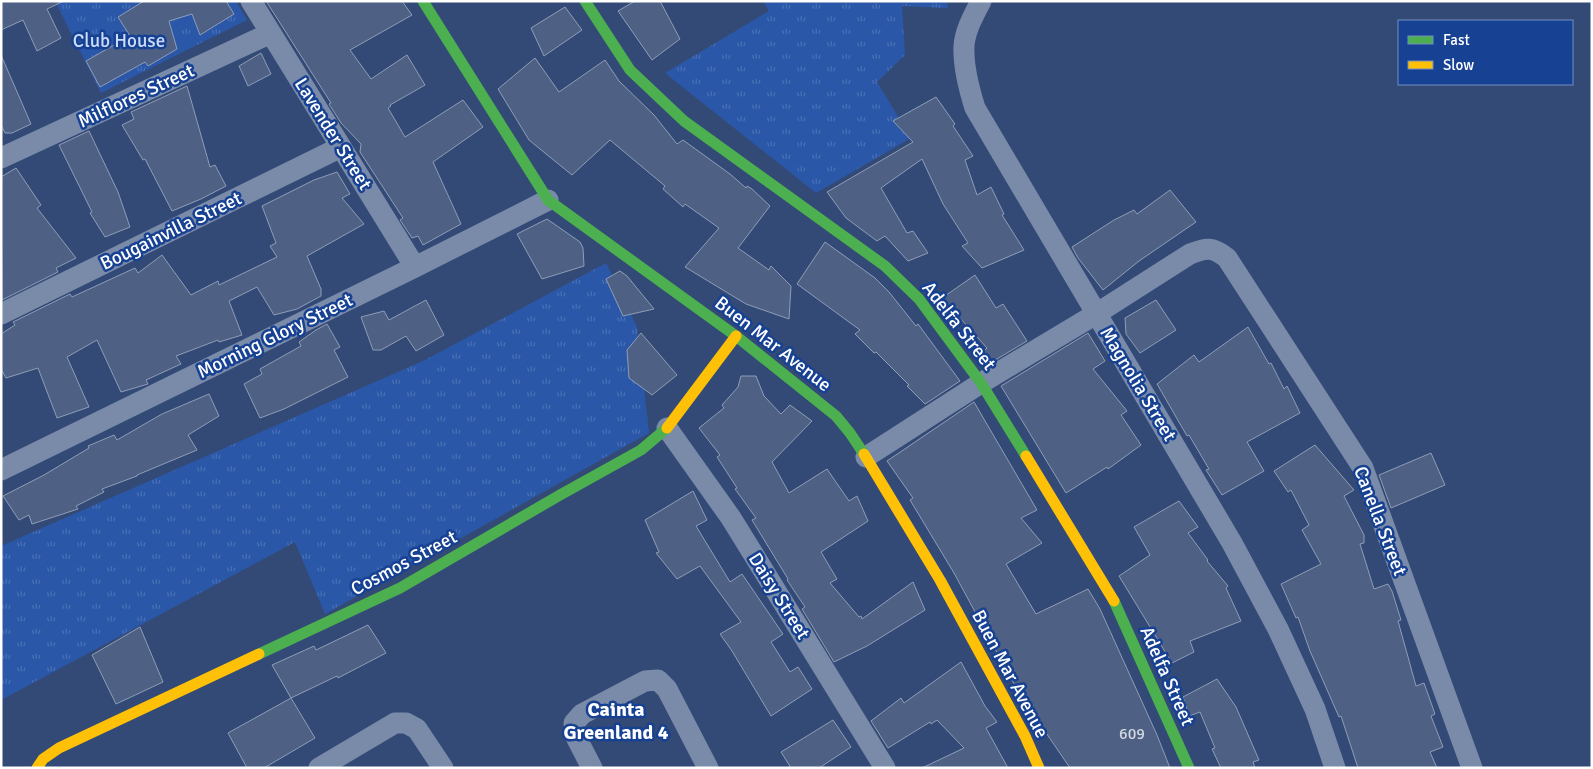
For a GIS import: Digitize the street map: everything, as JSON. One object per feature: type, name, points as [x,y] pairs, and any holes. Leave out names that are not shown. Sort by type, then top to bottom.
[{"type":"street","name":"Lavender Street","points":[[251,1],[416,267]]},
{"type":"street","name":"Buen Mar Avenue","points":[[423,1],[548,200],[736,336],[836,416],[850,433],[940,580],[1025,736],[1039,768]]},
{"type":"street","name":"Adelfa Street","points":[[585,1],[630,70],[684,121],[885,266],[919,299],[981,383],[1114,602],[1189,768]]},
{"type":"street","name":"Magnolia Street","points":[[981,1],[971,21],[964,45],[969,90],[975,108],[1232,543],[1273,620],[1315,709],[1336,768]]},
{"type":"street","name":"Milflores Street","points":[[1,158],[271,33]]},
{"type":"street","name":"Bougainvilla Street","points":[[1,314],[341,147]]},
{"type":"street","name":"Morning Glory Street","points":[[1,470],[416,267],[548,200]]},
{"type":"street","name":"Canella Street","points":[[1096,314],[1190,254],[1211,249],[1227,258],[1363,468],[1472,768]]},
{"type":"street","points":[[866,457],[981,383],[1096,314]]},
{"type":"street","name":"Cosmos Street","points":[[40,764],[59,748],[400,588],[641,450],[668,428],[736,336]]},
{"type":"street","name":"Daisy Street","points":[[668,428],[731,518],[885,768]]},
{"type":"street","points":[[592,768],[575,735],[574,723],[582,714],[645,681],[658,680],[667,689],[708,768]]},
{"type":"street","points":[[318,768],[394,724],[406,723],[418,729],[443,768]]},
{"type":"green space","name":"Club House","points":[[55,1],[236,1],[247,20],[101,93]]},
{"type":"green space","points":[[763,1],[947,1],[948,8],[902,6],[905,55],[877,82],[911,138],[816,193],[665,73],[769,11]]},
{"type":"green space","points":[[606,263],[637,327],[649,433],[325,614],[295,542],[1,700],[1,546],[423,361]]},
{"type":"building","points":[[1,1],[64,1],[47,9],[61,38],[37,51],[23,20],[1,30]]},
{"type":"building","points":[[144,1],[226,1],[234,14],[200,35],[192,14],[169,21],[177,49],[148,66],[145,62],[100,87],[86,61],[130,36],[118,17]]},
{"type":"building","points":[[266,1],[402,1],[412,15],[350,50],[371,79],[407,55],[425,85],[388,108],[405,137],[463,100],[483,127],[433,162],[461,224],[423,245],[418,236],[412,238],[400,220],[403,218],[360,152],[361,144],[341,123],[329,104],[331,103]]},
{"type":"building","points":[[635,1],[660,1],[680,39],[652,60],[618,11]]},
{"type":"building","points":[[565,7],[582,30],[544,56],[531,28]]},
{"type":"building","points":[[261,53],[271,74],[248,86],[239,66]]},
{"type":"building","points":[[1,55],[31,124],[12,133],[5,133],[1,125]]},
{"type":"building","points":[[535,58],[559,92],[605,60],[619,81],[654,115],[677,144],[683,140],[746,188],[747,186],[752,189],[770,206],[738,248],[769,270],[771,266],[791,286],[789,319],[746,304],[685,267],[719,228],[685,204],[683,207],[663,189],[665,186],[610,140],[572,175],[529,140],[498,89]]},
{"type":"building","points":[[187,86],[210,167],[215,165],[226,186],[172,211],[145,159],[143,160],[122,125],[134,119],[131,112]]},
{"type":"building","points":[[936,97],[955,124],[953,126],[973,156],[965,160],[977,195],[991,187],[1004,214],[1002,215],[1024,250],[982,268],[962,246],[968,243],[943,204],[922,159],[881,188],[907,233],[913,231],[928,253],[908,261],[885,236],[877,241],[846,218],[827,192],[913,142],[893,121]]},
{"type":"building","points":[[89,131],[118,192],[130,227],[105,237],[90,213],[92,212],[59,145]]},
{"type":"building","points":[[16,168],[41,205],[37,208],[76,258],[56,268],[58,272],[2,300],[1,177]]},
{"type":"building","points":[[337,172],[350,194],[342,198],[364,224],[307,256],[321,289],[321,296],[297,309],[274,315],[257,287],[229,301],[242,335],[219,342],[218,340],[176,356],[181,364],[146,380],[148,384],[121,392],[97,340],[67,357],[89,407],[57,418],[38,368],[6,378],[1,369],[1,334],[15,325],[13,322],[70,294],[72,297],[135,268],[138,273],[162,255],[191,295],[218,281],[219,285],[277,257],[270,246],[276,243],[262,206],[314,180]]},
{"type":"building","points":[[1170,190],[1196,222],[1139,261],[1103,290],[1078,258],[1072,247],[1114,220],[1134,210],[1137,214]]},
{"type":"building","points":[[547,219],[580,242],[583,248],[584,266],[542,279],[517,234]]},
{"type":"building","points":[[825,242],[875,278],[889,292],[916,326],[918,324],[960,381],[925,404],[876,352],[874,353],[855,334],[860,330],[797,284]]},
{"type":"building","points":[[620,271],[627,276],[654,309],[623,316],[606,279]]},
{"type":"building","points":[[975,275],[996,308],[1003,304],[1027,341],[987,365],[980,355],[987,348],[942,298]]},
{"type":"building","points":[[426,300],[444,335],[416,351],[406,336],[381,350],[373,350],[361,317],[384,311],[389,320]]},
{"type":"building","points":[[1156,300],[1176,330],[1140,353],[1126,334],[1125,318]]},
{"type":"building","points":[[327,324],[340,347],[334,350],[348,377],[284,409],[260,418],[244,384],[262,374],[260,369],[301,346],[299,342]]},
{"type":"building","points":[[1248,327],[1269,364],[1271,363],[1284,389],[1287,386],[1300,413],[1247,442],[1264,471],[1222,495],[1206,470],[1209,469],[1189,435],[1187,436],[1157,384],[1194,355],[1199,362]]},
{"type":"building","points":[[641,333],[677,375],[652,395],[629,378],[627,350]]},
{"type":"building","points":[[1088,333],[1105,361],[1093,369],[1127,411],[1121,415],[1141,445],[1108,469],[1107,467],[1066,493],[1001,386]]},
{"type":"building","points":[[741,376],[756,376],[764,396],[781,414],[790,405],[812,421],[772,462],[789,493],[827,469],[849,501],[857,496],[868,521],[821,552],[837,579],[830,583],[862,619],[913,582],[925,610],[867,646],[834,662],[802,609],[805,607],[752,520],[756,518],[735,489],[737,488],[717,457],[720,455],[699,428],[724,408],[722,405],[738,387]]},
{"type":"building","points":[[209,394],[219,416],[188,435],[197,450],[102,489],[104,492],[76,506],[78,509],[32,524],[29,515],[19,520],[3,496],[44,475],[89,448],[88,446],[114,435],[117,440],[162,414]]},
{"type":"building","points":[[974,402],[1037,510],[1021,518],[1042,543],[1006,564],[1036,614],[1088,589],[1100,609],[1170,768],[1070,768],[1019,693],[954,573],[910,500],[913,498],[887,461]]},
{"type":"building","points":[[1315,445],[1354,490],[1344,496],[1364,535],[1364,543],[1360,544],[1374,589],[1388,584],[1392,591],[1401,620],[1398,621],[1416,686],[1424,683],[1435,714],[1431,716],[1443,747],[1430,752],[1437,768],[1358,768],[1341,716],[1339,717],[1310,651],[1298,617],[1296,618],[1281,584],[1321,564],[1302,530],[1309,525],[1291,490],[1288,492],[1274,471]]},
{"type":"building","points":[[1431,453],[1445,485],[1391,508],[1379,475]]},
{"type":"building","points":[[693,491],[707,520],[696,526],[730,582],[742,574],[783,634],[771,642],[790,672],[798,667],[812,689],[771,716],[720,634],[741,622],[700,566],[677,579],[656,553],[659,552],[645,520]]},
{"type":"building","points":[[1179,501],[1198,527],[1188,533],[1207,561],[1228,586],[1226,588],[1241,621],[1190,641],[1194,652],[1172,663],[1119,576],[1150,555],[1134,527]]},
{"type":"building","points":[[368,625],[386,653],[338,678],[337,676],[291,698],[272,665],[314,646],[316,650]]},
{"type":"building","points":[[140,627],[163,682],[116,704],[92,655]]},
{"type":"building","points":[[961,662],[985,706],[997,722],[986,728],[1008,768],[922,768],[964,748],[937,720],[931,724],[930,722],[888,748],[871,721],[901,698],[904,703]]},
{"type":"building","points":[[1217,679],[1236,707],[1259,760],[1253,762],[1255,768],[1221,768],[1212,749],[1215,748],[1200,712],[1189,716],[1183,697]]},
{"type":"building","points":[[291,698],[315,738],[264,768],[247,768],[228,733]]},
{"type":"building","points":[[833,720],[851,747],[819,768],[791,768],[781,752]]},
{"type":"traffic: fast","points":[[423,1],[548,200],[736,336],[836,416],[864,454]]},
{"type":"traffic: fast","points":[[585,1],[630,70],[684,121],[885,266],[919,299],[981,383],[1026,456]]},
{"type":"traffic: fast","points":[[259,654],[400,588],[641,450],[667,428]]},
{"type":"traffic: fast","points":[[1114,601],[1189,768]]},
{"type":"traffic: slow","points":[[667,428],[736,336]]},
{"type":"traffic: slow","points":[[864,454],[940,580],[1025,736],[1039,768]]},
{"type":"traffic: slow","points":[[1026,456],[1114,601]]},
{"type":"traffic: slow","points":[[37,768],[43,759],[59,748],[259,654]]},
{"type":"district","name":"Cainta Greenland 4","points":[[616,720]]}]
